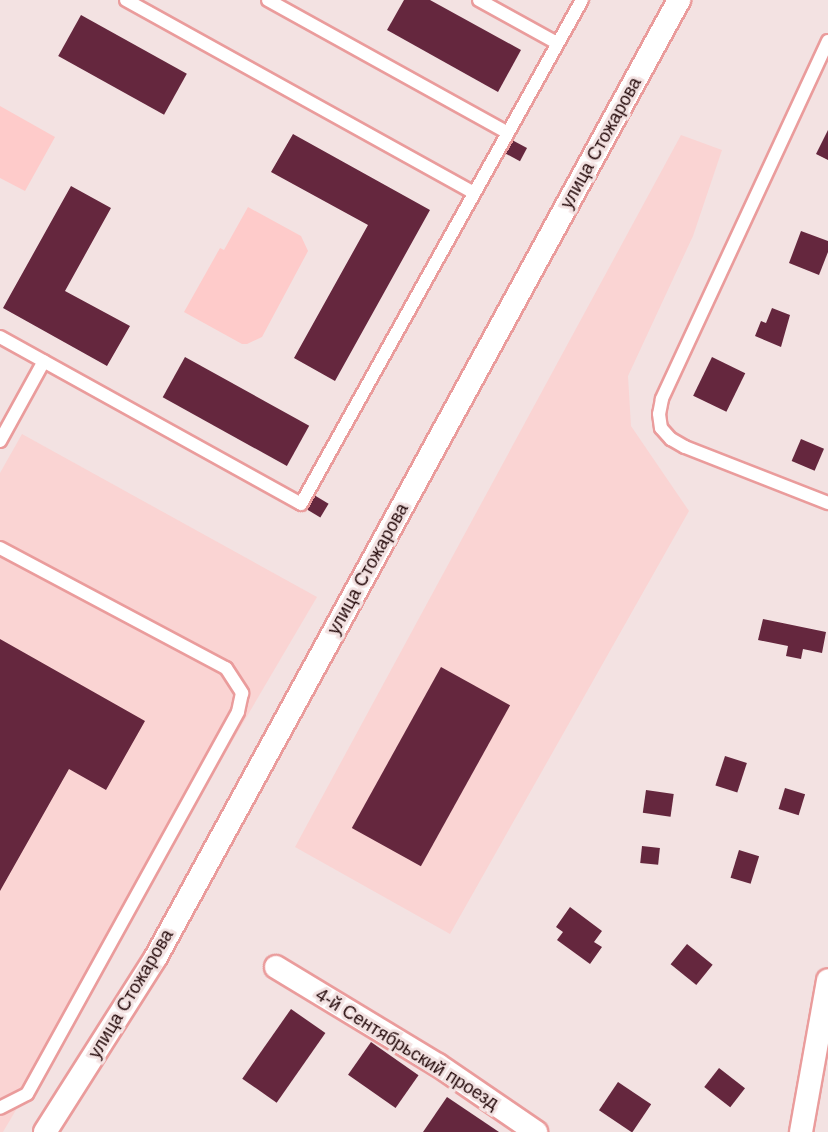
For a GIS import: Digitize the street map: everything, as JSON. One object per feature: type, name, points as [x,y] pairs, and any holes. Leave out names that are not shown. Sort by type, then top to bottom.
[{"type":"street","name":"улица Стожарова","points":[[45,1132],[156,957],[679,0]]},
{"type":"street","name":"4-й Сентябрьский проезд","points":[[276,967],[438,1065],[536,1132]]},
{"type":"street","points":[[801,1132],[828,980]]},
{"type":"lane","points":[[126,0],[474,193]]},
{"type":"lane","points":[[268,0],[508,133]]},
{"type":"lane","points":[[479,0],[557,44]]},
{"type":"lane","points":[[0,337],[301,504],[582,0]]},
{"type":"lane","points":[[828,41],[662,399],[659,414],[661,428],[671,439],[685,447],[828,503]]},
{"type":"lane","points":[[0,441],[44,361]]},
{"type":"lane","points":[[0,548],[226,668],[242,693],[238,712],[27,1094],[0,1108]]},
{"type":"shaded area","points":[[0,106],[55,137],[25,191],[0,178]]},
{"type":"shaded area","points":[[681,135],[722,150],[693,236],[628,376],[631,426],[689,511],[450,934],[295,847]]},
{"type":"shaded area","points":[[248,207],[301,236],[308,251],[262,337],[242,344],[184,312],[220,248],[224,250]]},
{"type":"shaded area","points":[[22,434],[317,597],[3,1132],[0,1132],[0,473]]},
{"type":"building","points":[[404,0],[430,0],[521,50],[498,92],[387,30]]},
{"type":"building","points":[[81,15],[187,74],[164,115],[58,56]]},
{"type":"building","points":[[828,130],[828,160],[816,154]]},
{"type":"building","points":[[293,134],[430,210],[335,381],[294,358],[368,225],[271,172]]},
{"type":"building","points":[[512,140],[527,148],[520,161],[505,153]]},
{"type":"building","points":[[71,186],[111,208],[65,291],[130,326],[107,366],[3,308]]},
{"type":"building","points":[[801,231],[828,241],[828,252],[819,275],[789,263]]},
{"type":"building","points":[[772,308],[790,315],[781,347],[755,336],[761,321],[766,323]]},
{"type":"building","points":[[185,357],[309,426],[287,466],[163,397]]},
{"type":"building","points":[[712,357],[745,373],[726,412],[693,396]]},
{"type":"building","points":[[801,439],[824,449],[815,471],[792,461]]},
{"type":"building","points":[[314,495],[329,504],[320,517],[306,509]]},
{"type":"building","points":[[763,619],[826,632],[822,653],[803,649],[801,659],[786,656],[788,646],[758,640]]},
{"type":"building","points":[[0,639],[145,721],[106,790],[69,769],[0,891]]},
{"type":"building","points":[[441,667],[510,705],[421,866],[352,828]]},
{"type":"building","points":[[725,756],[747,763],[737,793],[715,785]]},
{"type":"building","points":[[785,788],[805,794],[799,815],[779,809]]},
{"type":"building","points":[[646,790],[674,794],[671,817],[643,813]]},
{"type":"building","points":[[642,846],[660,848],[658,865],[640,863]]},
{"type":"building","points":[[739,850],[759,856],[751,884],[731,878]]},
{"type":"building","points":[[570,907],[602,931],[594,942],[602,947],[590,964],[557,940],[563,932],[556,927]]},
{"type":"building","points":[[687,944],[713,965],[696,985],[671,964]]},
{"type":"building","points":[[291,1009],[325,1033],[277,1103],[242,1079]]},
{"type":"building","points":[[371,1042],[419,1075],[396,1108],[348,1075]]},
{"type":"building","points":[[719,1068],[745,1088],[730,1107],[704,1087]]},
{"type":"building","points":[[618,1082],[651,1104],[633,1132],[599,1110]]},
{"type":"building","points":[[447,1097],[499,1132],[423,1132]]}]
